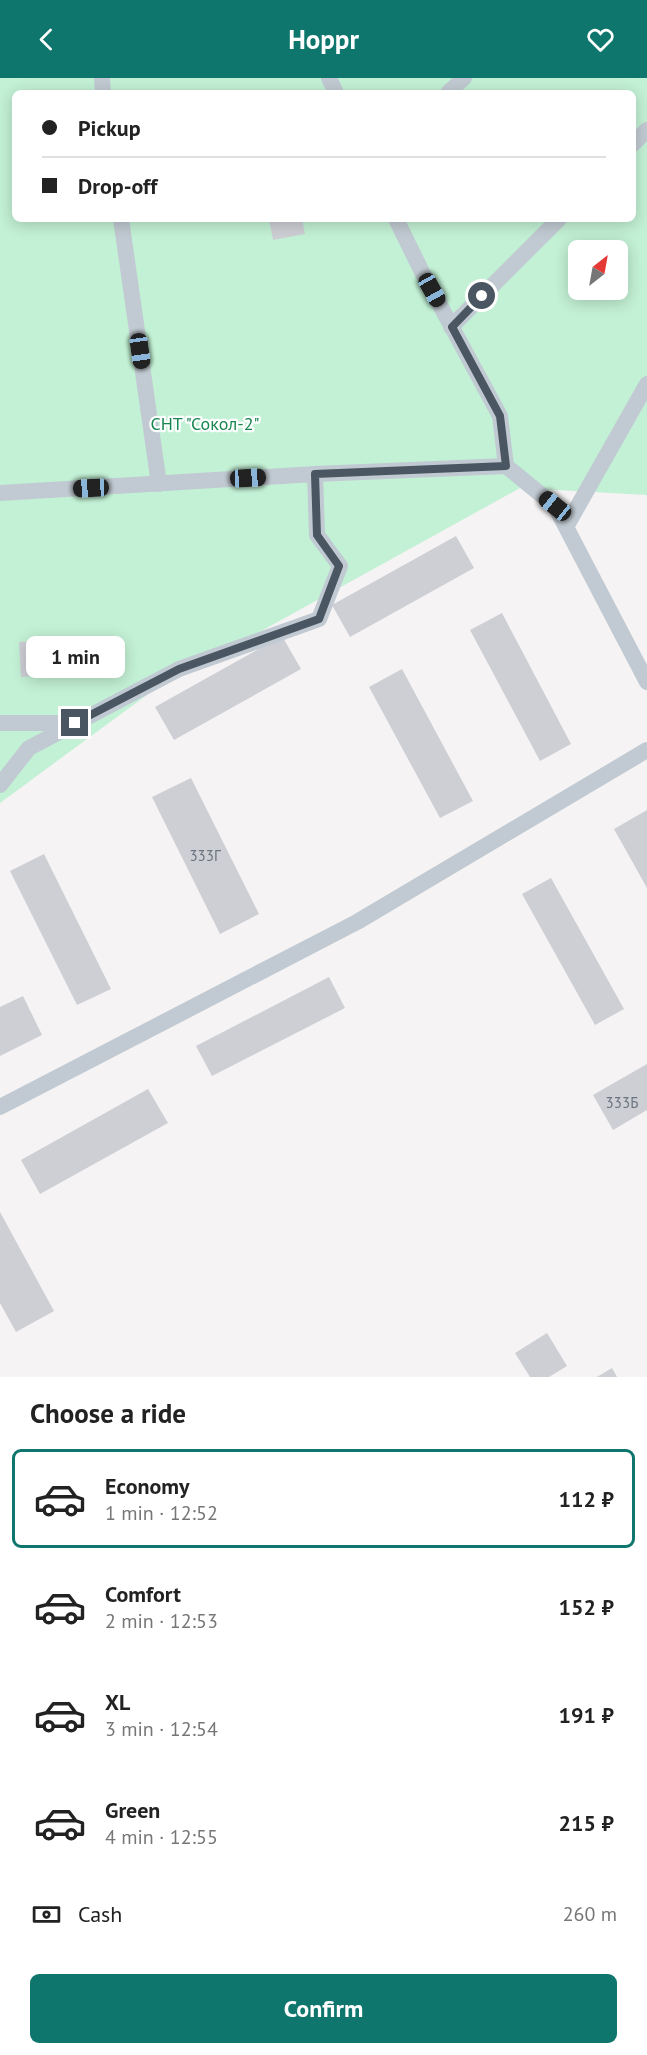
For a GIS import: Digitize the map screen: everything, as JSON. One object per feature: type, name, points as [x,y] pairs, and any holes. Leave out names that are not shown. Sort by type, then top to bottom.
[{"type":"street","points":[[451,90],[464,78]]},
{"type":"street","points":[[636,141],[647,130]]},
{"type":"street","points":[[121,222],[159,484]]},
{"type":"street","points":[[397,222],[500,416],[506,466]]},
{"type":"street","points":[[452,327],[556,222]]},
{"type":"street","points":[[566,527],[647,384]]},
{"type":"street","points":[[0,493],[315,474],[506,466],[555,506],[647,682]]},
{"type":"street","points":[[0,785],[29,747],[75,723],[179,669],[319,619],[339,566],[317,535],[315,474]]},
{"type":"street","points":[[0,723],[75,723]]},
{"type":"street","points":[[22,723],[29,747]]},
{"type":"street","points":[[0,1107],[357,922],[647,750]]},
{"type":"green space","name":"СНТ \"Сокол-2\"","points":[[0,78],[647,78],[647,495],[520,488],[151,692],[0,803]]},
{"type":"building","points":[[270,222],[303,222],[305,234],[273,240]]},
{"type":"building","points":[[456,536],[474,568],[350,637],[332,605]]},
{"type":"building","points":[[502,613],[571,744],[540,761],[470,630]]},
{"type":"building","points":[[282,636],[301,669],[174,740],[155,707]]},
{"type":"building","points":[[49,641],[51,675],[21,677],[19,642]]},
{"type":"building","points":[[402,669],[473,801],[440,818],[369,687]]},
{"type":"building","points":[[191,778],[259,914],[220,934],[152,797]]},
{"type":"building","points":[[647,810],[647,888],[614,829]]},
{"type":"building","points":[[44,854],[111,989],[77,1005],[10,871]]},
{"type":"building","points":[[551,878],[624,1009],[595,1025],[522,894]]},
{"type":"building","points":[[329,977],[345,1008],[212,1076],[196,1046]]},
{"type":"building","points":[[23,996],[42,1035],[0,1056],[0,1007]]},
{"type":"building","points":[[647,1064],[647,1110],[613,1130],[593,1095]]},
{"type":"building","points":[[148,1089],[168,1123],[40,1194],[21,1160]]},
{"type":"building","points":[[0,1212],[54,1311],[16,1332],[0,1303]]},
{"type":"building","points":[[547,1333],[567,1366],[549,1377],[530,1377],[515,1353]]},
{"type":"building","points":[[612,1368],[617,1377],[597,1377]]},
{"type":"route","points":[[75,723],[179,669],[319,619],[339,566],[317,535],[315,474],[506,466],[500,416],[452,327],[482,296]]}]
